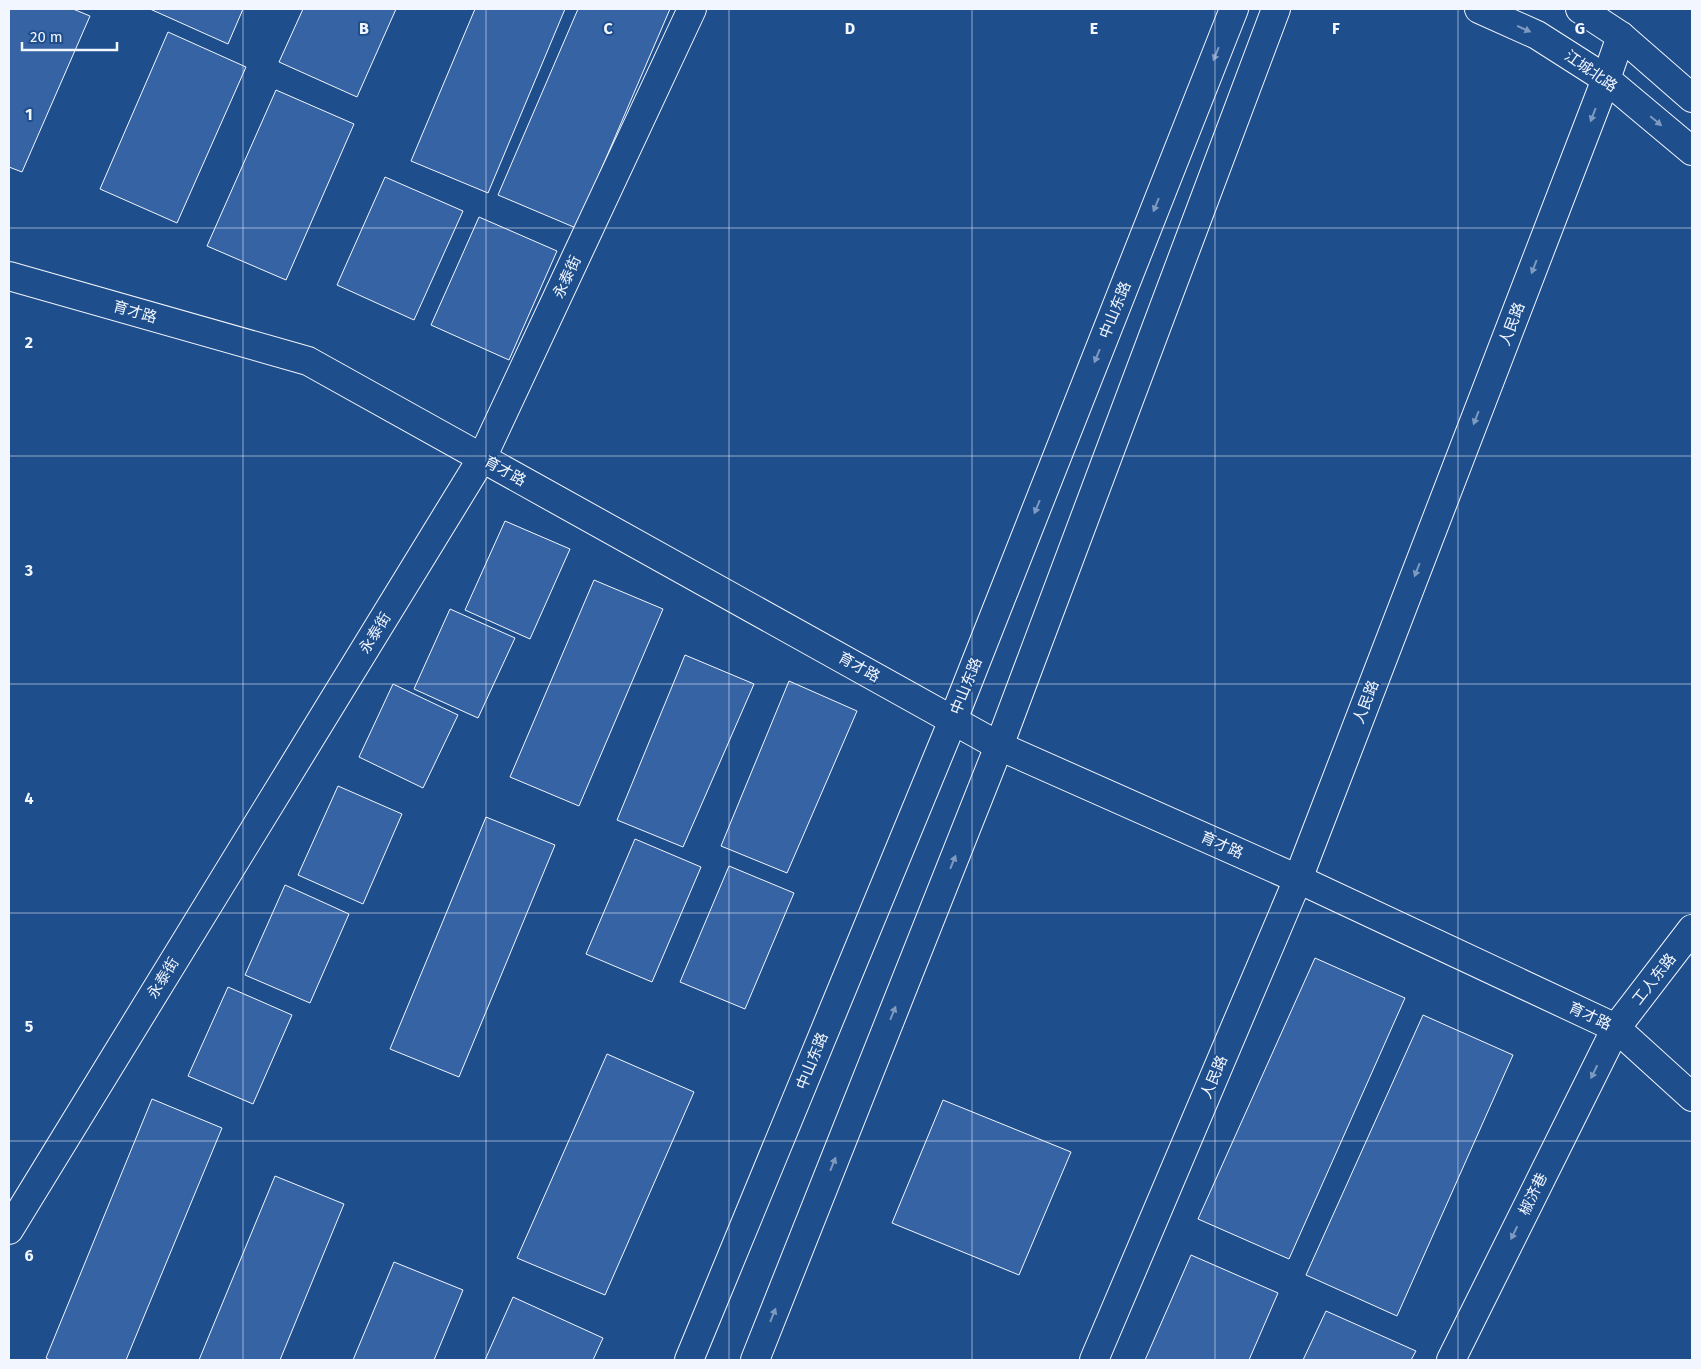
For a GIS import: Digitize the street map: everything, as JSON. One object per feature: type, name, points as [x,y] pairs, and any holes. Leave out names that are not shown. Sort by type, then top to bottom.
[{"type":"street","name":"永泰街","points":[[9,1230],[482,458],[692,9]]},
{"type":"street","name":"中山东路","points":[[689,1360],[953,720],[1234,9]]},
{"type":"street","points":[[755,1360],[1000,746],[1276,9]]},
{"type":"street","name":"江城北路","points":[[1479,9],[1537,35],[1606,79],[1692,152]]},
{"type":"street","points":[[1580,9],[1621,36],[1692,98]]},
{"type":"street","name":"人民路","points":[[1094,1360],[1298,879],[1621,36]]},
{"type":"street","name":"育才路","points":[[9,276],[308,361],[1000,746],[1298,879],[1616,1028],[1692,1097]]},
{"type":"street","name":"工人东路","points":[[1616,1028],[1692,929]]},
{"type":"street","name":"椒济巷","points":[[1451,1360],[1616,1028]]},
{"type":"building","points":[[9,9],[73,9],[90,16],[22,172],[9,167]]},
{"type":"building","points":[[150,9],[243,9],[228,44]]},
{"type":"building","points":[[303,9],[396,9],[357,97],[279,62]]},
{"type":"building","points":[[475,9],[565,9],[488,193],[411,161]]},
{"type":"building","points":[[578,9],[670,9],[576,228],[498,195]]},
{"type":"building","points":[[168,32],[246,67],[177,223],[100,189]]},
{"type":"building","points":[[276,90],[354,124],[286,280],[207,246]]},
{"type":"building","points":[[385,177],[463,211],[414,320],[337,285]]},
{"type":"building","points":[[479,217],[557,251],[509,360],[431,325]]},
{"type":"building","points":[[505,521],[570,549],[530,639],[465,610]]},
{"type":"building","points":[[594,580],[663,609],[579,806],[510,777]]},
{"type":"building","points":[[450,609],[515,638],[478,718],[414,689]]},
{"type":"building","points":[[685,655],[754,684],[683,847],[617,820]]},
{"type":"building","points":[[789,681],[857,711],[787,873],[721,846]]},
{"type":"building","points":[[393,684],[458,715],[423,788],[359,757]]},
{"type":"building","points":[[338,786],[402,814],[363,904],[298,875]]},
{"type":"building","points":[[486,817],[555,845],[459,1077],[390,1049]]},
{"type":"building","points":[[635,839],[701,867],[652,982],[586,954]]},
{"type":"building","points":[[729,866],[794,893],[745,1009],[680,982]]},
{"type":"building","points":[[285,885],[349,914],[310,1003],[245,975]]},
{"type":"building","points":[[1315,958],[1405,998],[1289,1259],[1198,1219]]},
{"type":"building","points":[[228,987],[292,1015],[253,1104],[188,1076]]},
{"type":"building","points":[[1423,1015],[1513,1055],[1397,1316],[1306,1275]]},
{"type":"building","points":[[607,1054],[694,1092],[605,1295],[517,1258]]},
{"type":"building","points":[[152,1099],[222,1128],[126,1360],[50,1360],[46,1358]]},
{"type":"building","points":[[943,1100],[1071,1152],[1019,1275],[892,1223]]},
{"type":"building","points":[[275,1176],[344,1204],[280,1360],[199,1360]]},
{"type":"building","points":[[1191,1255],[1278,1293],[1249,1360],[1145,1360]]},
{"type":"building","points":[[394,1262],[463,1290],[434,1360],[353,1360]]},
{"type":"building","points":[[513,1297],[603,1338],[593,1360],[485,1360]]},
{"type":"building","points":[[1326,1311],[1416,1351],[1411,1360],[1303,1360]]}]
